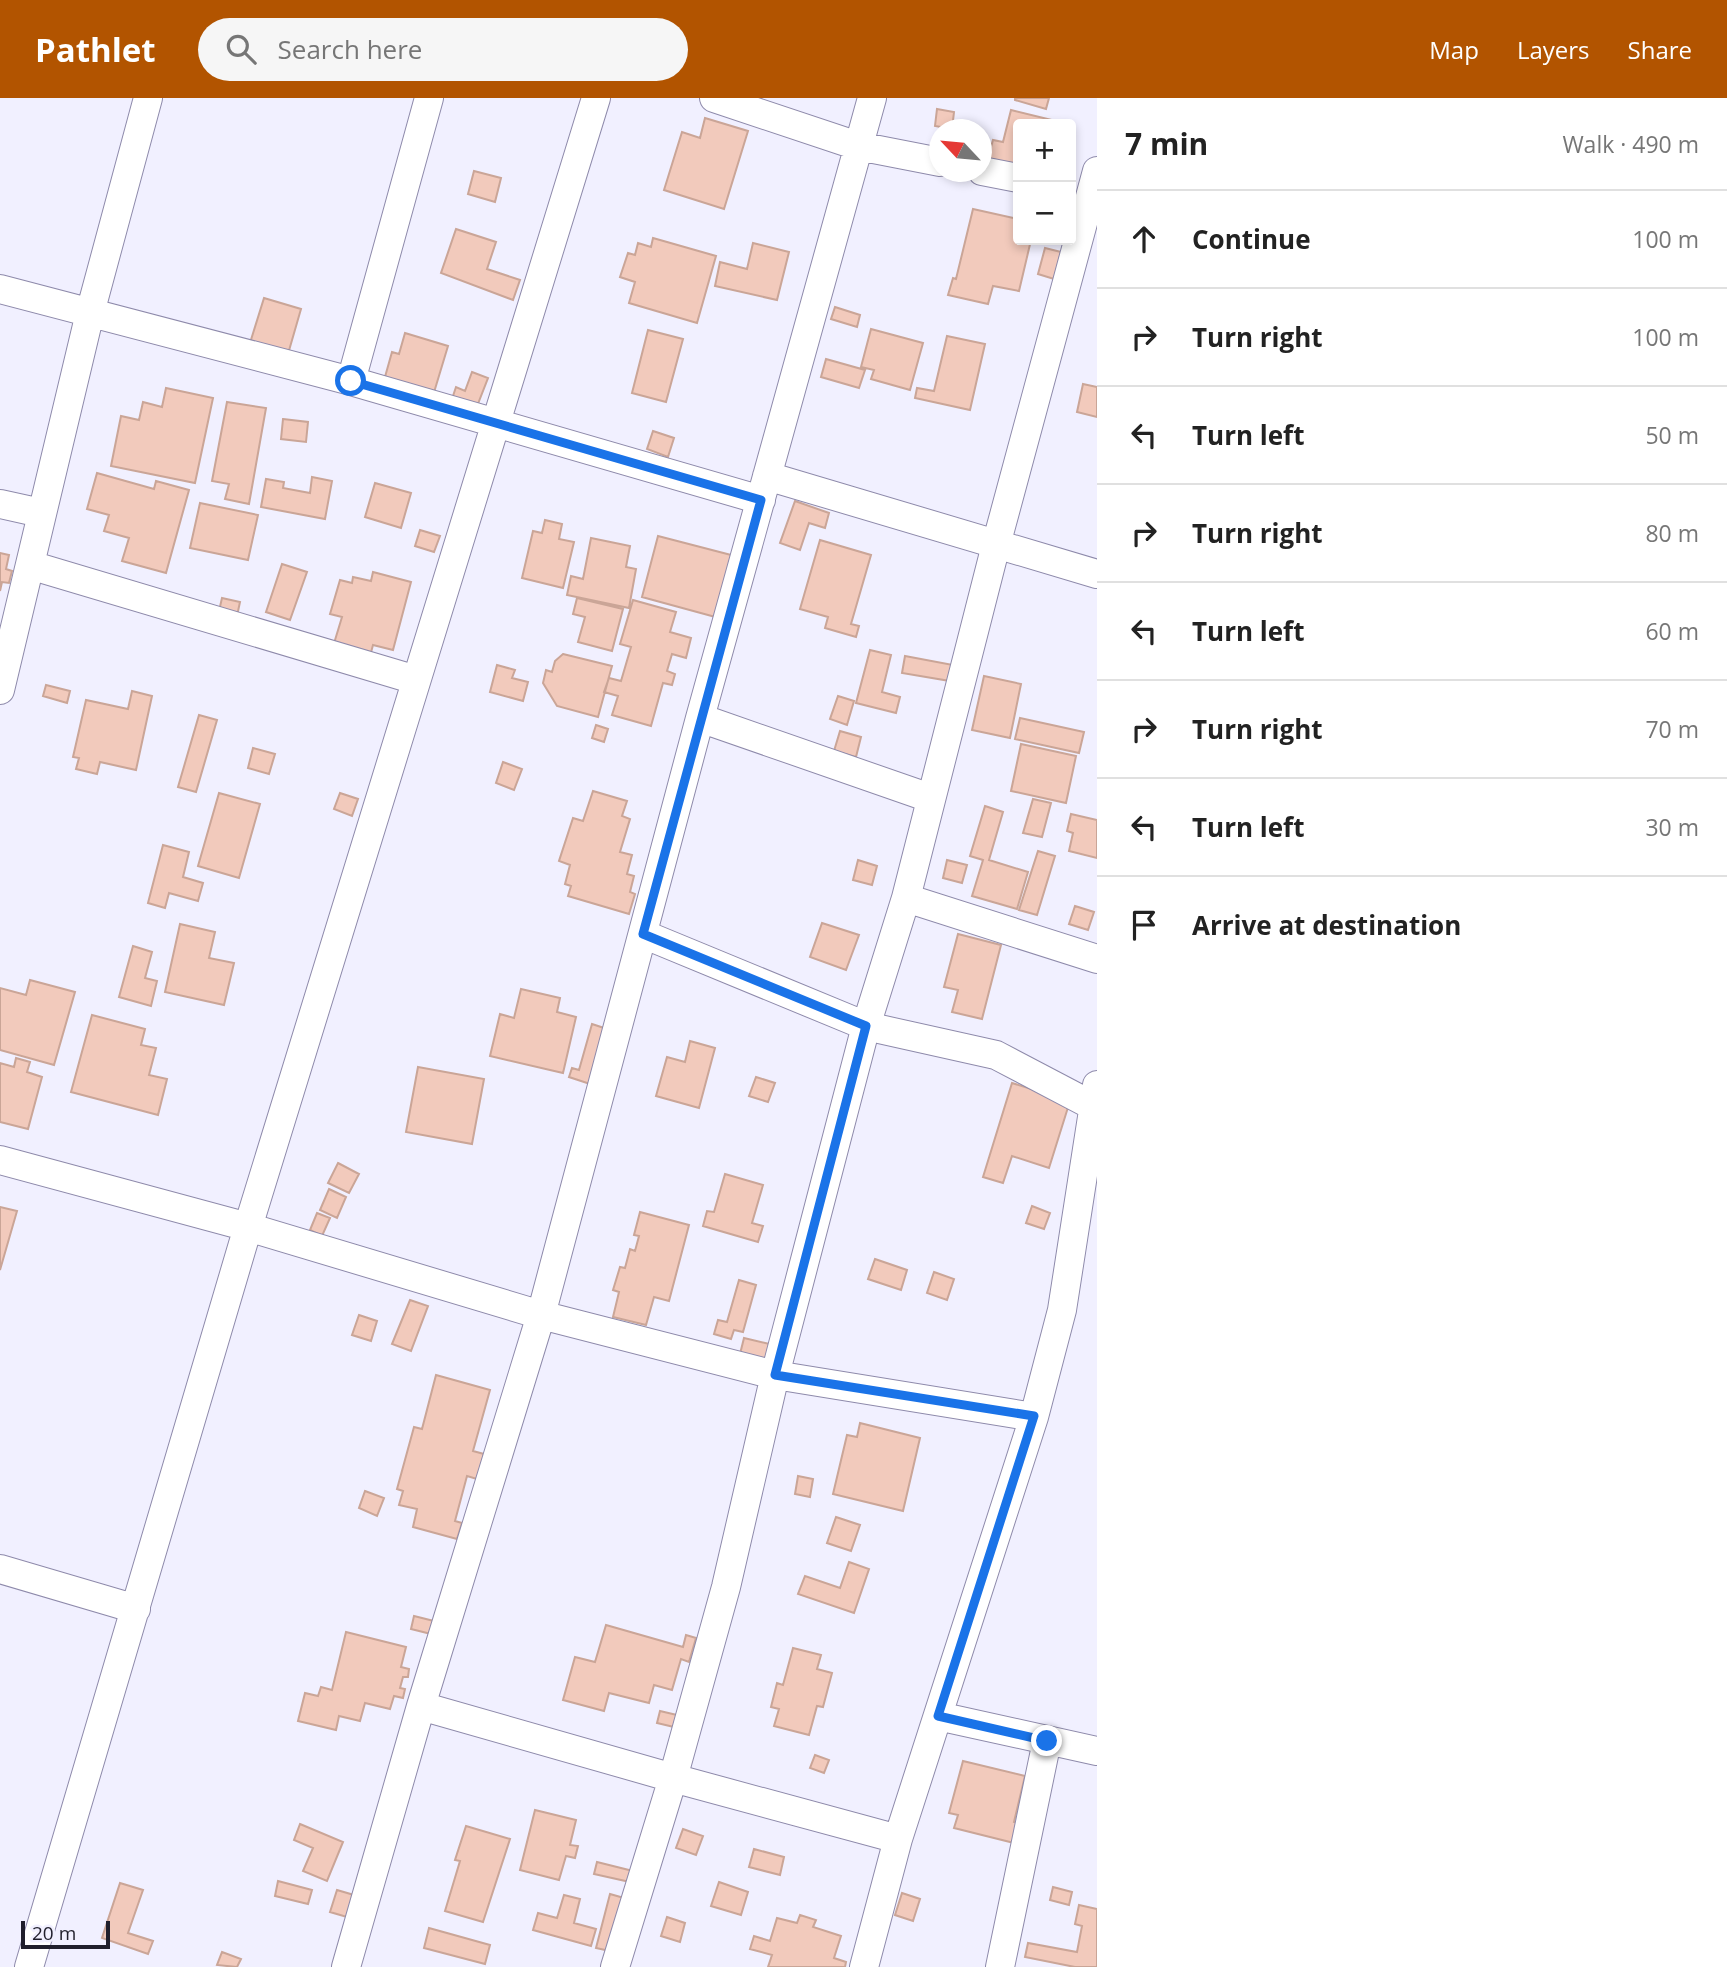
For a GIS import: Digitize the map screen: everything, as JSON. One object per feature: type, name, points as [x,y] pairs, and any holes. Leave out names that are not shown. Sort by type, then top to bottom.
[{"type":"street","points":[[0,690],[90,313],[148,98]]},
{"type":"street","points":[[351,381],[429,98]]},
{"type":"street","points":[[29,1967],[248,1227],[596,98]]},
{"type":"street","points":[[713,98],[858,146],[929,160]]},
{"type":"street","points":[[346,1967],[421,1706],[541,1315],[700,718],[872,98]]},
{"type":"street","points":[[992,173],[1013,177]]},
{"type":"street","points":[[615,1967],[673,1778],[726,1587],[775,1375],[866,1026],[906,898],[1089,187]]},
{"type":"street","points":[[0,289],[496,422],[996,545],[1097,574]]},
{"type":"street","points":[[0,504],[41,513]]},
{"type":"street","points":[[30,565],[416,680]]},
{"type":"street","points":[[700,718],[930,798]]},
{"type":"street","points":[[906,898],[1097,959]]},
{"type":"street","points":[[643,934],[866,1026],[996,1055],[1096,1100],[1062,1310],[1034,1416],[898,1839],[864,1967]]},
{"type":"street","points":[[0,1160],[248,1227],[541,1315],[775,1375],[1034,1416]]},
{"type":"street","points":[[0,1569],[136,1609]]},
{"type":"street","points":[[421,1706],[898,1839]]},
{"type":"street","points":[[938,1716],[1097,1751]]},
{"type":"street","points":[[1000,1967],[1047,1741]]},
{"type":"building","points":[[1015,98],[1049,98],[1046,109]]},
{"type":"building","points":[[937,109],[954,112],[953,119],[936,119]]},
{"type":"building","points":[[1011,110],[1048,119],[1013,119],[1013,164],[992,159],[993,140],[1003,142]]},
{"type":"building","points":[[705,118],[748,131],[724,209],[664,190],[682,132],[700,138]]},
{"type":"building","points":[[474,171],[501,178],[495,202],[468,194]]},
{"type":"building","points":[[973,209],[1013,218],[1013,245],[1030,245],[1019,291],[993,286],[988,304],[948,295],[953,278],[956,279]]},
{"type":"building","points":[[456,229],[496,242],[487,269],[520,280],[513,300],[441,273]]},
{"type":"building","points":[[653,238],[716,256],[697,323],[629,303],[635,282],[620,277],[628,253],[635,255],[638,243],[651,247]]},
{"type":"building","points":[[753,243],[789,252],[777,300],[715,286],[720,262],[747,269]]},
{"type":"building","points":[[1045,248],[1061,252],[1054,279],[1038,274]]},
{"type":"building","points":[[264,298],[301,309],[288,354],[250,343]]},
{"type":"building","points":[[835,307],[860,315],[857,327],[831,319]]},
{"type":"building","points":[[871,329],[923,343],[910,390],[871,379],[874,370],[861,367]]},
{"type":"building","points":[[648,330],[683,339],[666,402],[632,393]]},
{"type":"building","points":[[405,333],[448,346],[432,399],[383,384],[392,352],[399,354]]},
{"type":"building","points":[[947,336],[985,344],[970,410],[915,398],[917,388],[934,391]]},
{"type":"building","points":[[826,359],[865,370],[859,388],[821,377]]},
{"type":"building","points":[[472,372],[488,378],[474,414],[450,405],[456,387],[465,391]]},
{"type":"building","points":[[1083,384],[1097,387],[1097,417],[1077,412]]},
{"type":"building","points":[[166,388],[213,398],[195,483],[111,466],[121,416],[139,420],[143,402],[162,407]]},
{"type":"building","points":[[227,402],[266,408],[249,504],[225,499],[229,484],[212,481]]},
{"type":"building","points":[[283,419],[308,422],[306,442],[281,439]]},
{"type":"building","points":[[653,431],[674,438],[668,457],[647,449]]},
{"type":"building","points":[[97,473],[154,489],[156,481],[189,490],[166,573],[122,561],[129,538],[104,531],[109,515],[87,509]]},
{"type":"building","points":[[312,477],[332,481],[325,519],[261,507],[266,479],[284,482],[283,488],[310,493]]},
{"type":"building","points":[[375,483],[411,493],[401,528],[365,517]]},
{"type":"building","points":[[795,501],[829,513],[825,528],[809,523],[800,550],[780,543]]},
{"type":"building","points":[[200,503],[258,515],[248,560],[190,548]]},
{"type":"building","points":[[545,520],[562,524],[559,539],[574,542],[563,588],[522,578],[533,531],[542,533]]},
{"type":"building","points":[[420,530],[440,536],[434,552],[415,546]]},
{"type":"building","points":[[658,536],[735,556],[719,618],[642,597]]},
{"type":"building","points":[[591,538],[630,546],[626,567],[636,569],[629,608],[567,595],[571,576],[583,579]]},
{"type":"building","points":[[820,540],[871,555],[851,624],[859,626],[856,637],[825,628],[828,617],[800,609]]},
{"type":"building","points":[[0,553],[9,555],[6,569],[12,571],[9,583],[2,582],[0,591]]},
{"type":"building","points":[[282,564],[307,572],[290,620],[266,612]]},
{"type":"building","points":[[373,572],[411,582],[393,650],[373,645],[369,660],[332,650],[342,617],[330,614],[340,580],[352,583],[353,577],[371,581]]},
{"type":"building","points":[[222,598],[240,602],[237,616],[219,611]]},
{"type":"building","points":[[577,598],[623,609],[612,651],[578,642],[585,617],[573,614]]},
{"type":"building","points":[[633,600],[676,612],[670,632],[691,638],[686,658],[672,654],[667,671],[675,674],[672,685],[663,683],[651,726],[612,715],[618,696],[604,692],[609,678],[621,681],[631,647],[620,644]]},
{"type":"building","points":[[870,650],[891,655],[882,692],[900,697],[896,713],[856,703]]},
{"type":"building","points":[[563,654],[612,666],[598,717],[557,706],[543,683],[546,670],[552,672],[555,661]]},
{"type":"building","points":[[905,656],[953,665],[950,681],[902,673]]},
{"type":"building","points":[[497,665],[515,670],[512,678],[528,682],[523,701],[490,692]]},
{"type":"building","points":[[984,676],[1021,684],[1010,738],[972,730]]},
{"type":"building","points":[[46,685],[70,691],[67,703],[43,696]]},
{"type":"building","points":[[132,691],[152,696],[136,770],[100,762],[97,774],[76,769],[79,758],[73,757],[86,700],[128,709]]},
{"type":"building","points":[[838,696],[854,701],[847,725],[830,719]]},
{"type":"building","points":[[199,715],[217,720],[196,792],[178,787]]},
{"type":"building","points":[[1020,718],[1084,732],[1079,753],[1015,739]]},
{"type":"building","points":[[596,725],[608,729],[604,742],[592,738]]},
{"type":"building","points":[[840,731],[861,737],[856,757],[834,751]]},
{"type":"building","points":[[1021,744],[1076,756],[1066,803],[1011,791]]},
{"type":"building","points":[[253,748],[275,754],[269,774],[248,768]]},
{"type":"building","points":[[503,762],[522,769],[514,790],[496,783]]},
{"type":"building","points":[[593,791],[627,801],[622,816],[630,819],[620,852],[632,855],[627,874],[634,876],[630,892],[635,894],[629,914],[568,896],[571,886],[565,884],[570,865],[559,861],[573,818],[583,821]]},
{"type":"building","points":[[219,793],[260,804],[239,878],[198,866]]},
{"type":"building","points":[[340,793],[358,799],[352,816],[334,809]]},
{"type":"building","points":[[1033,799],[1051,803],[1042,837],[1023,833]]},
{"type":"building","points":[[985,806],[1003,812],[989,860],[1028,872],[1017,909],[972,896],[983,860],[970,856]]},
{"type":"building","points":[[1071,814],[1097,820],[1097,858],[1069,851],[1073,833],[1067,831]]},
{"type":"building","points":[[163,845],[189,852],[183,877],[203,883],[198,901],[169,893],[165,908],[148,903]]},
{"type":"building","points":[[1038,851],[1055,856],[1037,915],[1019,910]]},
{"type":"building","points":[[858,860],[877,866],[872,885],[853,880]]},
{"type":"building","points":[[947,860],[967,865],[962,883],[943,878]]},
{"type":"building","points":[[1075,906],[1094,912],[1088,930],[1069,924]]},
{"type":"building","points":[[822,923],[859,935],[846,970],[810,957]]},
{"type":"building","points":[[180,924],[215,932],[209,958],[234,963],[224,1005],[165,992]]},
{"type":"building","points":[[958,934],[1001,945],[982,1019],[952,1012],[958,990],[944,987]]},
{"type":"building","points":[[133,946],[152,952],[145,978],[157,981],[151,1006],[119,997]]},
{"type":"building","points":[[30,980],[75,992],[54,1065],[0,1050],[0,988],[26,995]]},
{"type":"building","points":[[521,989],[560,998],[557,1012],[576,1017],[563,1073],[490,1056],[500,1014],[514,1018]]},
{"type":"building","points":[[92,1015],[145,1029],[141,1045],[156,1048],[149,1075],[167,1079],[158,1115],[71,1092]]},
{"type":"building","points":[[592,1024],[607,1029],[590,1084],[569,1077],[572,1068],[579,1070]]},
{"type":"building","points":[[690,1041],[715,1048],[699,1108],[656,1096],[667,1057],[685,1062]]},
{"type":"building","points":[[16,1058],[30,1062],[27,1072],[42,1077],[28,1129],[0,1122],[0,1063],[14,1067]]},
{"type":"building","points":[[418,1067],[484,1079],[472,1144],[406,1132]]},
{"type":"building","points":[[756,1077],[775,1083],[768,1102],[749,1096]]},
{"type":"building","points":[[1012,1083],[1070,1101],[1049,1168],[1012,1156],[1003,1183],[983,1177]]},
{"type":"building","points":[[338,1163],[359,1174],[349,1193],[328,1183]]},
{"type":"building","points":[[725,1174],[763,1185],[752,1223],[763,1226],[758,1242],[703,1226],[707,1211],[714,1212]]},
{"type":"building","points":[[329,1189],[346,1197],[337,1218],[320,1210]]},
{"type":"building","points":[[1032,1206],[1050,1213],[1044,1229],[1026,1223]]},
{"type":"building","points":[[0,1207],[17,1211],[0,1270]]},
{"type":"building","points":[[640,1212],[689,1225],[669,1301],[654,1297],[646,1325],[613,1317],[619,1292],[613,1290],[620,1267],[625,1268],[630,1249],[635,1251],[639,1236],[634,1235]]},
{"type":"building","points":[[317,1213],[330,1218],[322,1236],[310,1230]]},
{"type":"building","points":[[875,1259],[907,1270],[901,1290],[868,1279]]},
{"type":"building","points":[[934,1272],[954,1279],[947,1300],[927,1293]]},
{"type":"building","points":[[739,1280],[756,1285],[743,1332],[734,1330],[731,1339],[714,1334],[718,1320],[727,1322]]},
{"type":"building","points":[[410,1300],[428,1306],[411,1351],[392,1344]]},
{"type":"building","points":[[359,1315],[377,1321],[371,1341],[352,1335]]},
{"type":"building","points":[[744,1338],[774,1345],[768,1366],[739,1358]]},
{"type":"building","points":[[436,1375],[490,1390],[473,1451],[484,1454],[477,1479],[467,1476],[455,1521],[462,1523],[457,1539],[413,1527],[417,1509],[399,1505],[403,1491],[397,1489],[414,1427],[422,1429]]},
{"type":"building","points":[[860,1423],[920,1438],[903,1511],[833,1494],[847,1435],[857,1437]]},
{"type":"building","points":[[798,1476],[813,1479],[810,1497],[795,1494]]},
{"type":"building","points":[[365,1491],[384,1498],[377,1516],[359,1508]]},
{"type":"building","points":[[836,1517],[860,1525],[851,1551],[827,1543]]},
{"type":"building","points":[[849,1562],[869,1569],[854,1613],[798,1594],[805,1576],[840,1588]]},
{"type":"building","points":[[414,1616],[434,1621],[431,1634],[411,1629]]},
{"type":"building","points":[[606,1625],[683,1647],[686,1635],[696,1638],[689,1662],[681,1659],[672,1690],[654,1685],[649,1703],[609,1693],[604,1711],[563,1700],[575,1657],[595,1662]]},
{"type":"building","points":[[346,1632],[406,1647],[401,1667],[409,1669],[408,1677],[403,1677],[400,1688],[405,1689],[403,1698],[394,1696],[390,1709],[365,1703],[360,1721],[339,1716],[336,1730],[298,1721],[305,1693],[318,1696],[321,1687],[332,1690]]},
{"type":"building","points":[[793,1648],[821,1655],[817,1669],[832,1673],[823,1707],[817,1706],[809,1735],[774,1726],[779,1709],[771,1707],[777,1683],[783,1685]]},
{"type":"building","points":[[660,1711],[677,1715],[674,1727],[657,1723]]},
{"type":"building","points":[[815,1755],[829,1760],[824,1773],[810,1768]]},
{"type":"building","points":[[963,1761],[1025,1776],[1014,1822],[1019,1823],[1014,1843],[954,1828],[958,1815],[949,1813]]},
{"type":"building","points":[[535,1810],[576,1820],[570,1845],[578,1846],[575,1858],[566,1856],[559,1880],[520,1870]]},
{"type":"building","points":[[300,1824],[343,1842],[327,1881],[303,1871],[313,1848],[294,1840]]},
{"type":"building","points":[[466,1826],[510,1839],[483,1922],[445,1911],[460,1861],[455,1860]]},
{"type":"building","points":[[683,1829],[703,1836],[696,1855],[676,1848]]},
{"type":"building","points":[[754,1849],[784,1857],[780,1875],[749,1867]]},
{"type":"building","points":[[597,1862],[633,1871],[630,1882],[594,1874]]},
{"type":"building","points":[[278,1881],[312,1890],[308,1904],[275,1896]]},
{"type":"building","points":[[719,1882],[748,1892],[741,1915],[711,1906]]},
{"type":"building","points":[[120,1883],[143,1890],[128,1933],[153,1941],[148,1954],[102,1938]]},
{"type":"building","points":[[1053,1887],[1072,1892],[1069,1905],[1050,1900]]},
{"type":"building","points":[[337,1890],[354,1895],[347,1917],[330,1912]]},
{"type":"building","points":[[902,1893],[920,1899],[913,1921],[895,1915]]},
{"type":"building","points":[[610,1894],[624,1898],[610,1951],[596,1948]]},
{"type":"building","points":[[564,1895],[580,1899],[574,1923],[596,1929],[591,1946],[533,1930],[538,1913],[557,1918]]},
{"type":"building","points":[[1079,1905],[1097,1909],[1097,1967],[1075,1967],[1025,1957],[1028,1943],[1077,1952],[1082,1926],[1075,1924]]},
{"type":"building","points":[[800,1915],[816,1920],[813,1927],[841,1936],[834,1958],[846,1962],[845,1967],[768,1967],[772,1955],[750,1949],[754,1936],[770,1941],[777,1918],[797,1923]]},
{"type":"building","points":[[667,1917],[685,1923],[680,1942],[661,1936]]},
{"type":"building","points":[[429,1928],[490,1945],[485,1964],[424,1948]]},
{"type":"building","points":[[222,1952],[241,1959],[237,1967],[217,1965]]},
{"type":"route","points":[[351,381],[761,500],[643,934],[866,1026],[775,1375],[1034,1416],[938,1716],[1047,1741]]}]
